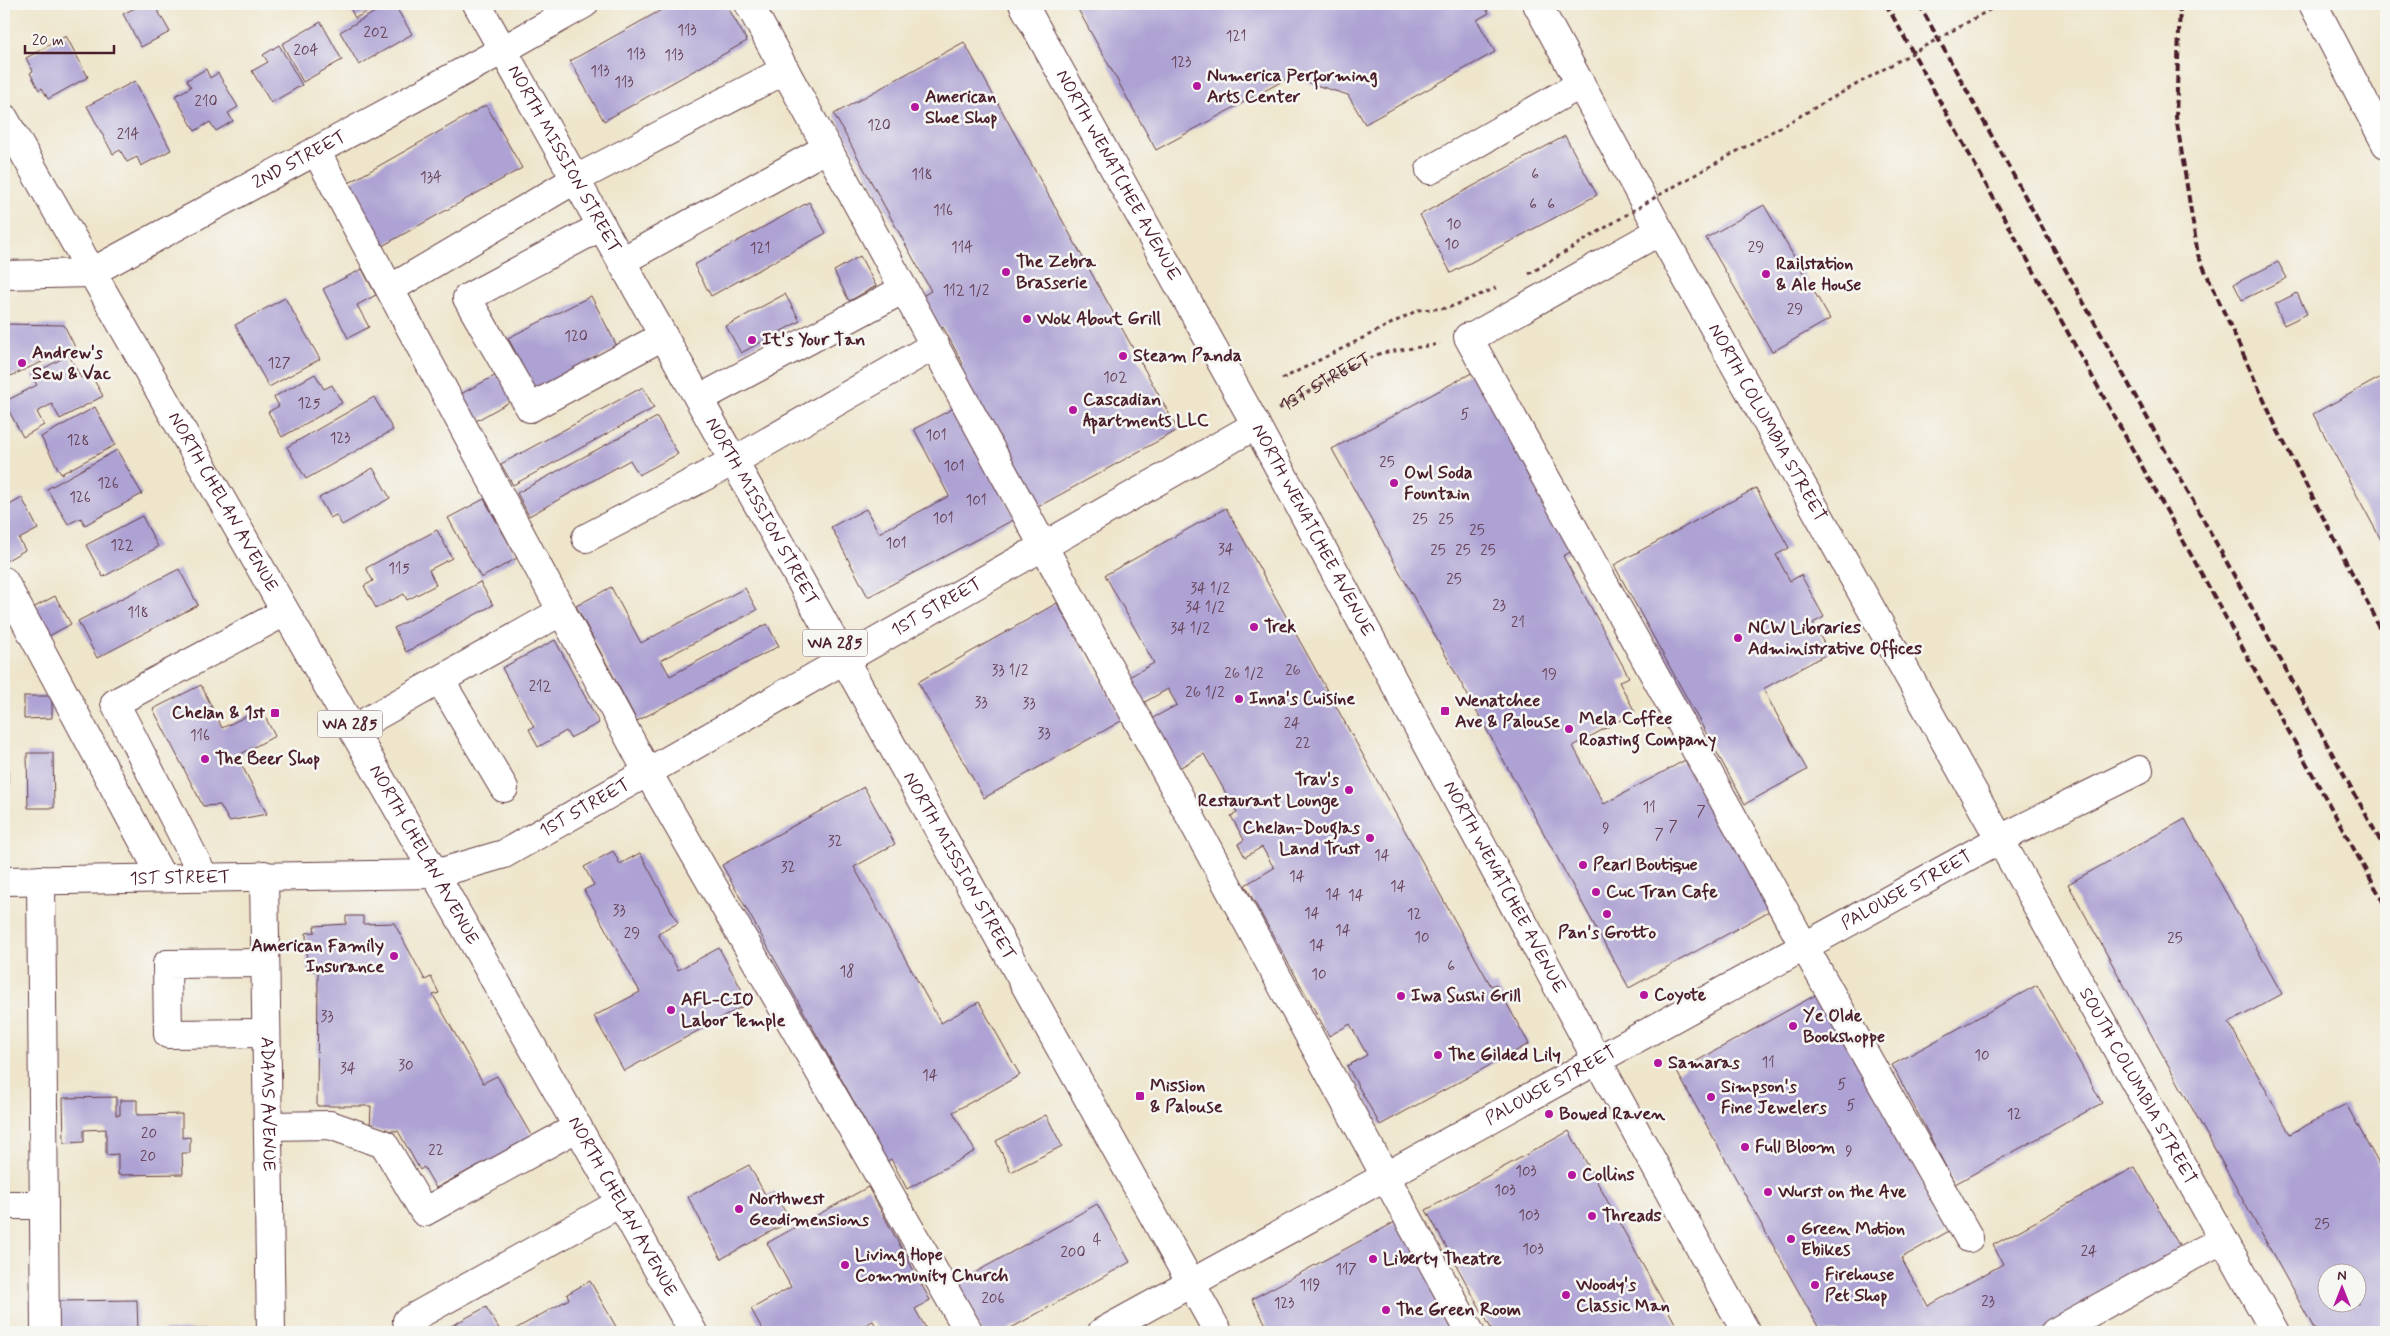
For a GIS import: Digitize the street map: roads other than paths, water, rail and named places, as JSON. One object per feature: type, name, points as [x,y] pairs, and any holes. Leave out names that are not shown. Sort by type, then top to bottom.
[{"type":"street","name":"NORTH MISSION STREET","points":[[476,4],[504,50],[734,461],[1191,1284]]},
{"type":"street","name":"2ND STREET","points":[[4,275],[90,273],[504,50],[584,4]]},
{"type":"street","points":[[748,4],[1470,1332]]},
{"type":"street","name":"NORTH WENATCHEE AVENUE","points":[[1023,4],[1256,425],[1597,1060],[1746,1332]]},
{"type":"street","name":"NORTH COLUMBIA STREET","points":[[1537,4],[1660,231],[2000,839]]},
{"type":"street","points":[[2313,4],[2386,144]]},
{"type":"street","points":[[390,289],[576,179],[785,70]]},
{"type":"street","points":[[1430,170],[1580,84]]},
{"type":"street","name":"NORTH CHELAN AVENUE","points":[[4,118],[90,273],[435,874],[693,1332]]},
{"type":"street","points":[[622,261],[827,148]]},
{"type":"street","points":[[316,151],[648,773],[969,1332]]},
{"type":"street","points":[[602,226],[467,298],[530,408],[664,336]]},
{"type":"street","points":[[1660,231],[1472,336],[1804,946],[1969,1238]]},
{"type":"street","points":[[699,399],[904,289]]},
{"type":"street","points":[[586,538],[734,461],[935,345]]},
{"type":"street","name":"1ST STREET","points":[[4,881],[435,874],[504,854],[1256,425]]},
{"type":"street","points":[[4,582],[162,877]]},
{"type":"street","points":[[352,730],[562,611]]},
{"type":"street","points":[[204,877],[115,703],[285,612]]},
{"type":"street","points":[[440,680],[504,788]]},
{"type":"street","name":"PALOUSE STREET","points":[[1102,1332],[2000,839],[2139,770]]},
{"type":"street","name":"SOUTH COLUMBIA STREET","points":[[2000,839],[2275,1332]]},
{"type":"street","name":"ADAMS AVENUE","points":[[264,876],[271,1332]]},
{"type":"street","points":[[41,880],[45,1332]]},
{"type":"street","points":[[265,963],[166,964],[168,1034],[266,1033]]},
{"type":"street","points":[[268,1126],[330,1125],[384,1144],[424,1212],[578,1127]]},
{"type":"street","points":[[413,1332],[407,1321],[620,1203]]},
{"type":"street","points":[[4,1205],[44,1205]]},
{"type":"street","points":[[2055,1332],[2223,1239]]},
{"type":"street","name":"WA 285","points":[[1191,1284],[1218,1332]]},
{"type":"railway","points":[[1886,4],[2386,907]]},
{"type":"railway","points":[[1919,4],[2386,851]]},
{"type":"railway","points":[[2180,4],[2176,117],[2198,255],[2278,431],[2374,615],[2386,646]]},
{"type":"place","name":"Numerica Performing Arts Center","points":[[1197,86]]},
{"type":"place","name":"American Shoe Shop","points":[[915,107]]},
{"type":"place","name":"The Zebra Brasserie","points":[[1006,272]]},
{"type":"place","name":"Railstation & Ale House","points":[[1766,274]]},
{"type":"place","name":"Wok About Grill","points":[[1027,319]]},
{"type":"place","name":"It's Your Tan","points":[[752,340]]},
{"type":"place","name":"Steam Panda","points":[[1123,356]]},
{"type":"place","name":"Andrew's Sew & Vac","points":[[22,363]]},
{"type":"place","name":"Cascadian Apartments LLC","points":[[1073,410]]},
{"type":"place","name":"Owl Soda Fountain","points":[[1394,483]]},
{"type":"place","name":"Trek","points":[[1254,627]]},
{"type":"place","name":"NCW Libraries Administrative Offices","points":[[1738,638]]},
{"type":"place","name":"Inna's Cuisine","points":[[1239,699]]},
{"type":"place","name":"Wenatchee Ave & Palouse","points":[[1445,711]]},
{"type":"place","name":"Chelan & 1st","points":[[275,713]]},
{"type":"place","name":"Mela Coffee Roasting Company","points":[[1569,729]]},
{"type":"place","name":"The Beer Shop","points":[[205,759]]},
{"type":"place","name":"Trav's Restaurant Lounge","points":[[1349,790]]},
{"type":"place","name":"Chelan-Douglas Land Trust","points":[[1370,838]]},
{"type":"place","name":"Pearl Boutique","points":[[1583,865]]},
{"type":"place","name":"Cuc Tran Cafe","points":[[1596,892]]},
{"type":"place","name":"Pan's Grotto","points":[[1607,914]]},
{"type":"place","name":"American Family Insurance","points":[[394,956]]},
{"type":"place","name":"Coyote","points":[[1644,995]]},
{"type":"place","name":"Iwa Sushi Grill","points":[[1401,996]]},
{"type":"place","name":"AFL-CIO Labor Temple","points":[[671,1010]]},
{"type":"place","name":"Ye Olde Bookshoppe","points":[[1793,1026]]},
{"type":"place","name":"The Gilded Lily","points":[[1438,1055]]},
{"type":"place","name":"Samaras","points":[[1658,1063]]},
{"type":"place","name":"Mission & Palouse","points":[[1140,1096]]},
{"type":"place","name":"Simpson's Fine Jewelers","points":[[1711,1097]]},
{"type":"place","name":"Bowed Raven","points":[[1549,1114]]},
{"type":"place","name":"Full Bloom","points":[[1745,1147]]},
{"type":"place","name":"Collins","points":[[1572,1175]]},
{"type":"place","name":"Wurst on the Ave","points":[[1768,1192]]},
{"type":"place","name":"Northwest Geodimensions","points":[[739,1209]]},
{"type":"place","name":"Threads","points":[[1592,1216]]},
{"type":"place","name":"Green Motion Ebikes","points":[[1791,1239]]},
{"type":"place","name":"Liberty Theatre","points":[[1373,1259]]},
{"type":"place","name":"Living Hope Community Church","points":[[845,1265]]},
{"type":"place","name":"Firehouse Pet Shop","points":[[1815,1285]]},
{"type":"place","name":"Woody's Classic Man","points":[[1566,1295]]},
{"type":"place","name":"The Green Room","points":[[1386,1310]]}]
